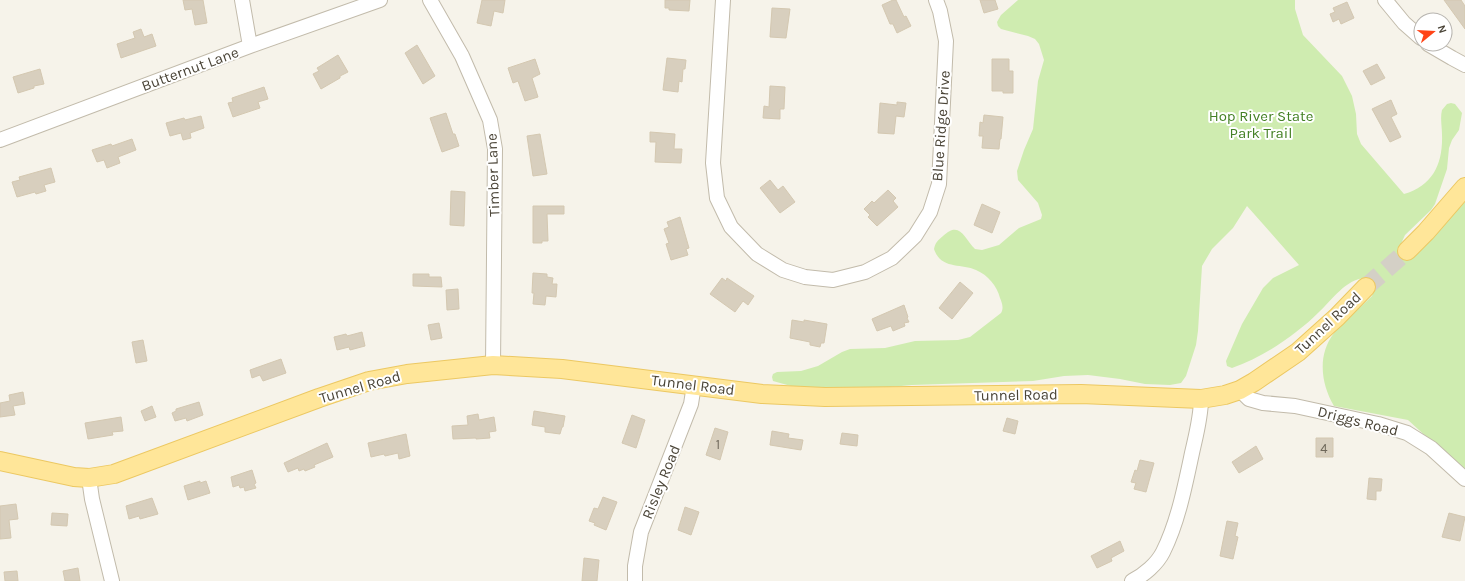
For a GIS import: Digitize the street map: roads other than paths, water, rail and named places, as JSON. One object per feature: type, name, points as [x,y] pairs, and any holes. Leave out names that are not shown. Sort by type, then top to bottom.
[{"type":"main road","points":[[1407,251],[1426,232],[1465,187]]},
{"type":"main road","name":"Tunnel Road","points":[[0,460],[74,478],[89,478],[114,474],[368,381],[407,374],[493,365],[562,369],[762,394],[826,397],[1081,394],[1201,399],[1225,395],[1240,390],[1268,374],[1298,352],[1337,317],[1366,287]]},
{"type":"street","points":[[242,0],[250,46]]},
{"type":"street","name":"Butternut Lane","points":[[0,140],[250,46],[380,0]]},
{"type":"street","name":"Timber Lane","points":[[430,0],[462,56],[490,120],[495,149],[493,365]]},
{"type":"street","name":"Blue Ridge Drive","points":[[723,0],[713,164],[717,198],[731,227],[757,254],[783,270],[805,277],[833,280],[865,272],[892,258],[915,236],[930,212],[939,184],[946,41],[940,11],[936,0]]},
{"type":"street","points":[[1385,0],[1404,23],[1413,31]]},
{"type":"street","points":[[1442,52],[1465,65]]},
{"type":"street","name":"Risley Road","points":[[635,581],[635,566],[641,532],[691,404],[694,385]]},
{"type":"street","name":"Driggs Road","points":[[1240,390],[1249,399],[1263,403],[1295,406],[1378,424],[1407,433],[1431,448],[1465,479]]},
{"type":"street","points":[[1132,581],[1143,575],[1162,553],[1173,527],[1200,418],[1201,399]]},
{"type":"street","points":[[89,478],[112,581]]},
{"type":"tunnel","points":[[1366,287],[1407,251]]},
{"type":"park label","name":"Hop River State Park Trail","points":[[1261,124]]}]
